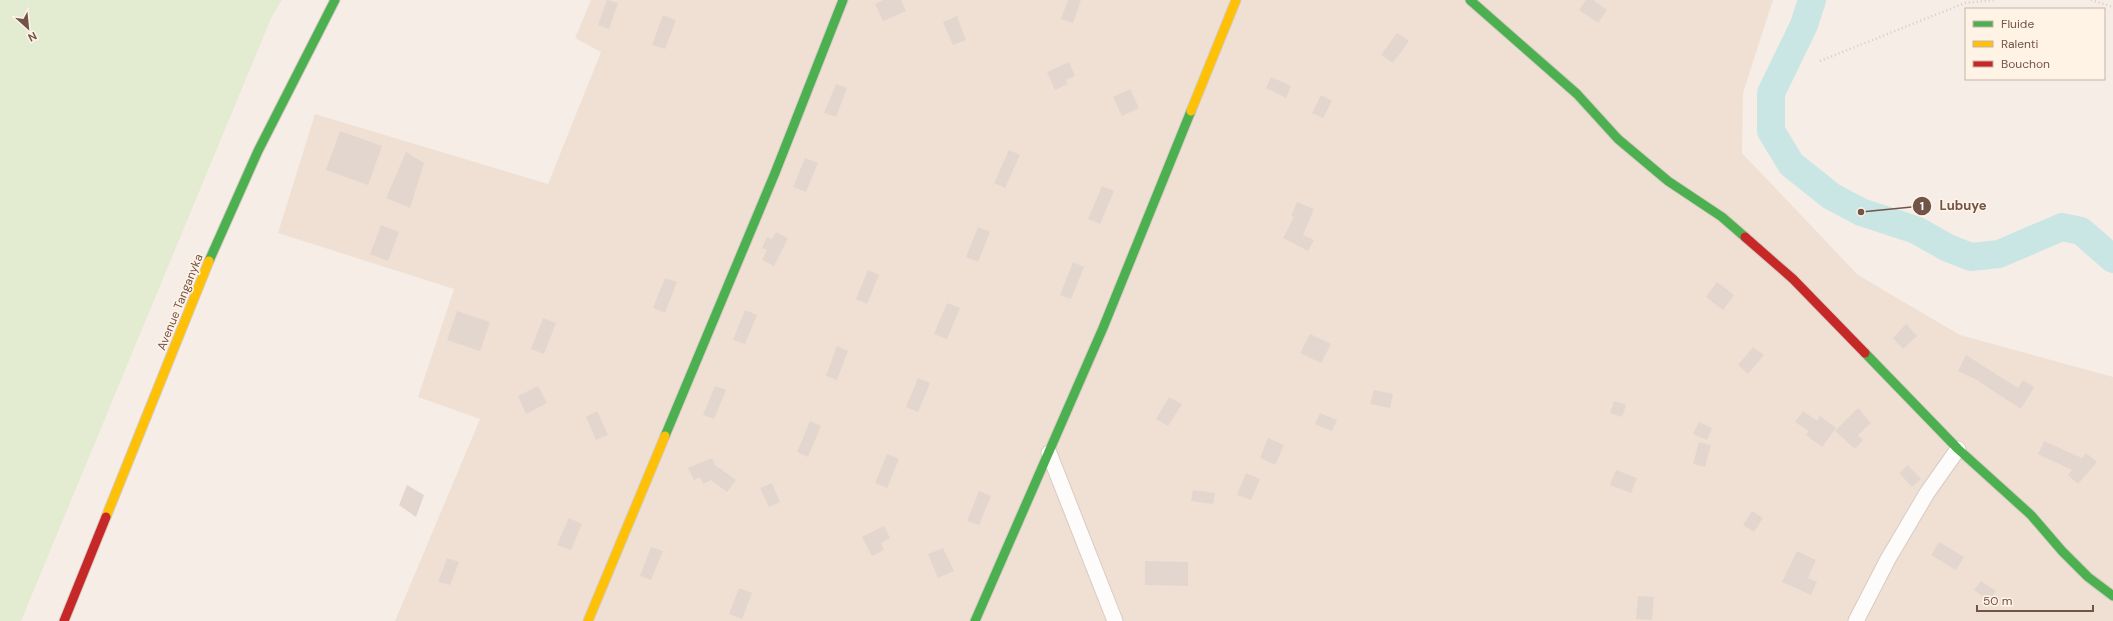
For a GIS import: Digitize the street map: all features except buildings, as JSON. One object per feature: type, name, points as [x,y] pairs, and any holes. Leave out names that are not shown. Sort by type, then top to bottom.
[{"type":"street","name":"Avenue Tanganyka","points":[[64,621],[203,274],[258,151],[335,0]]},
{"type":"street","points":[[588,621],[775,173],[843,0]]},
{"type":"street","points":[[975,621],[1103,328],[1236,0]]},
{"type":"street","points":[[1470,0],[1577,94],[1618,139],[1668,181],[1722,217],[1793,279],[1958,449],[2031,515],[2062,551],[2088,577],[2113,596]]},
{"type":"street","points":[[1856,621],[1888,559],[1927,493],[1958,449]]},
{"type":"street","points":[[1049,453],[1115,621]]},
{"type":"path","points":[[1820,61],[1965,3],[1995,0]]},
{"type":"path","points":[[2091,0],[2113,8]]},
{"type":"shaded area","points":[[591,0],[1773,0],[1743,93],[1742,153],[1858,275],[1960,335],[2113,377],[2113,621],[395,621],[480,419],[418,397],[454,289],[278,233],[315,114],[548,184],[601,52],[575,38]]},
{"type":"green space","points":[[0,0],[282,0],[272,16],[21,621],[0,621]]},
{"type":"waterway","points":[[1812,0],[1804,25],[1771,93],[1771,131],[1791,164],[1831,196],[1861,212],[1916,230],[1948,248],[1971,257],[1999,254],[2062,227],[2081,231],[2113,259]]},
{"type":"traffic: fast","points":[[209,261],[258,151],[335,0]]},
{"type":"traffic: fast","points":[[665,436],[775,173],[843,0]]},
{"type":"traffic: fast","points":[[1470,0],[1577,94],[1618,139],[1668,181],[1722,217],[1745,237]]},
{"type":"traffic: fast","points":[[975,621],[1103,328],[1191,111]]},
{"type":"traffic: fast","points":[[1865,353],[1958,449],[2031,515],[2062,551],[2088,577],[2113,596]]},
{"type":"traffic: slow","points":[[1191,111],[1236,0]]},
{"type":"traffic: slow","points":[[106,517],[209,261]]},
{"type":"traffic: slow","points":[[588,621],[665,436]]},
{"type":"traffic: jam","points":[[1745,237],[1793,279],[1865,353]]},
{"type":"traffic: jam","points":[[64,621],[106,517]]},
{"type":"place","name":"Lubuye","points":[[1861,212]]}]
